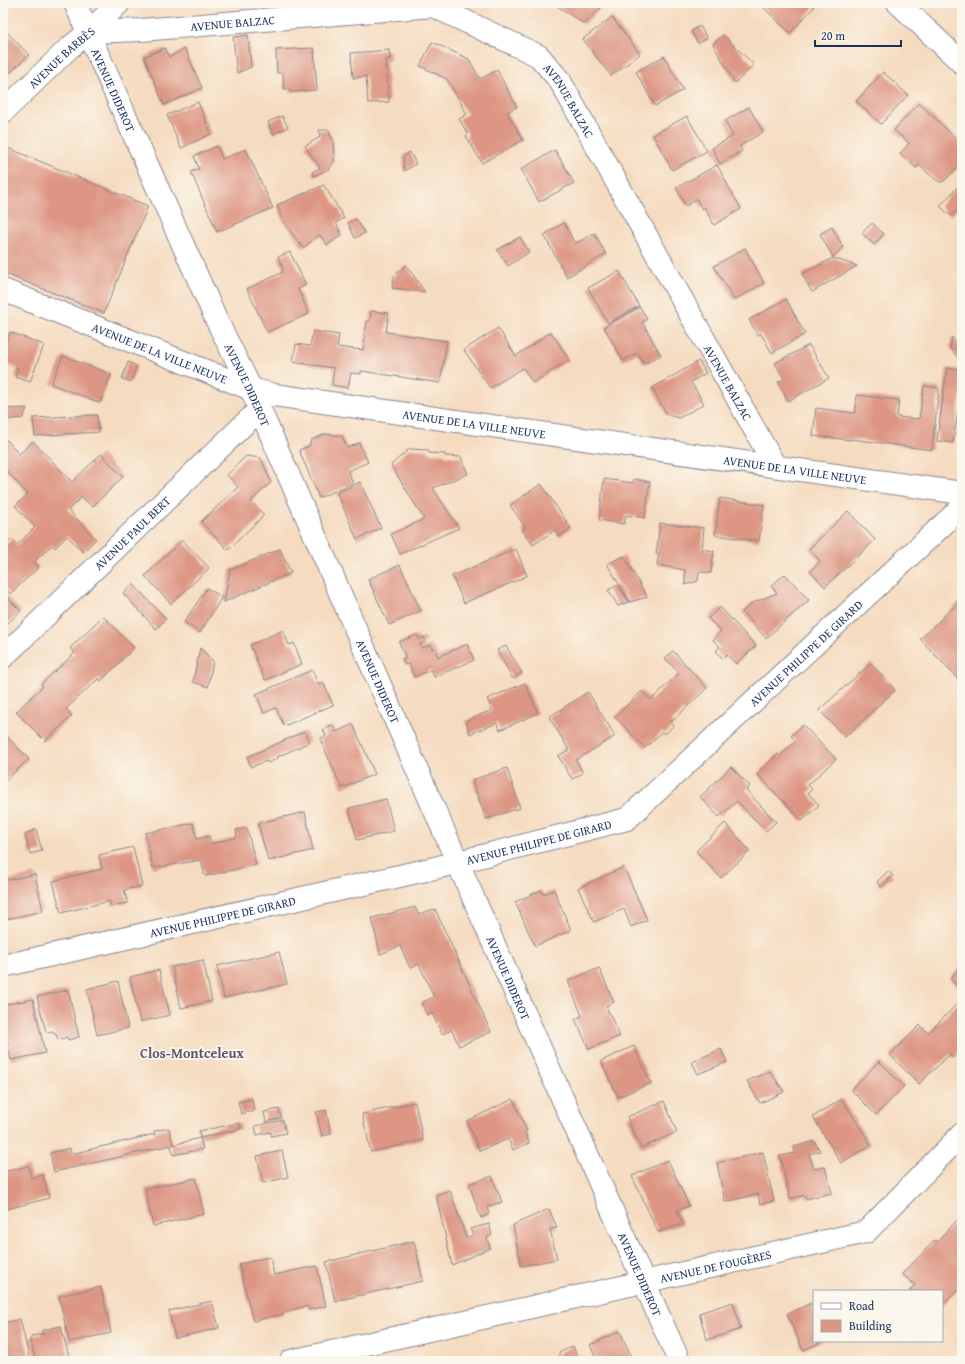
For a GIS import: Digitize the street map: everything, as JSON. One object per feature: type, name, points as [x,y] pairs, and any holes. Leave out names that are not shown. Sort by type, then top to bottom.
[{"type":"street","name":"AVENUE DIDEROT","points":[[75,3],[217,321],[255,399],[679,1361]]},
{"type":"street","name":"AVENUE BARBÈS","points":[[3,112],[68,49],[89,32],[119,3]]},
{"type":"street","points":[[898,3],[962,63]]},
{"type":"street","name":"AVENUE BALZAC","points":[[89,32],[142,30],[433,6],[539,56],[560,81],[775,466]]},
{"type":"street","name":"AVENUE DE LA VILLE NEUVE","points":[[3,290],[255,399],[274,396],[962,492]]},
{"type":"street","name":"AVENUE PAUL BERT","points":[[3,657],[255,399]]},
{"type":"street","name":"AVENUE PHILIPPE DE GIRARD","points":[[3,966],[458,862],[627,819],[962,507]]},
{"type":"street","name":"AVENUE DE FOUGÈRES","points":[[290,1361],[866,1232],[962,1134]]},
{"type":"building","points":[[553,3],[606,3],[584,24]]},
{"type":"building","points":[[809,3],[814,7],[790,33],[760,4]]},
{"type":"building","points":[[612,17],[640,54],[611,76],[583,39]]},
{"type":"building","points":[[700,26],[707,38],[698,43],[691,31]]},
{"type":"building","points":[[3,28],[29,55],[3,79]]},
{"type":"building","points":[[248,35],[251,67],[237,73],[233,37]]},
{"type":"building","points":[[723,35],[754,65],[735,83],[713,44]]},
{"type":"building","points":[[432,42],[469,59],[480,79],[497,70],[517,107],[507,112],[523,140],[482,163],[466,136],[468,134],[459,119],[467,114],[447,79],[420,66]]},
{"type":"building","points":[[165,48],[169,57],[185,49],[202,88],[164,105],[144,57]]},
{"type":"building","points":[[314,48],[317,90],[290,92],[290,89],[284,89],[283,73],[277,73],[276,50]]},
{"type":"building","points":[[389,50],[390,59],[386,60],[389,102],[368,103],[366,76],[353,78],[351,53]]},
{"type":"building","points":[[664,56],[683,90],[655,106],[636,72]]},
{"type":"building","points":[[883,72],[908,95],[881,124],[856,101]]},
{"type":"building","points":[[198,102],[211,134],[181,148],[167,115]]},
{"type":"building","points":[[919,103],[962,144],[962,164],[944,181],[940,182],[936,180],[919,165],[916,168],[900,154],[909,143],[894,130]]},
{"type":"building","points":[[749,107],[763,132],[740,146],[742,151],[720,164],[712,148],[733,136],[725,121]]},
{"type":"building","points":[[282,116],[288,127],[273,134],[268,122]]},
{"type":"building","points":[[687,116],[707,151],[672,170],[653,135]]},
{"type":"building","points":[[319,130],[328,130],[333,140],[334,161],[329,169],[314,176],[312,172],[320,168],[305,146],[320,137]]},
{"type":"building","points":[[3,146],[148,206],[104,313],[3,273]]},
{"type":"building","points":[[217,146],[222,159],[246,149],[273,208],[217,232],[191,172],[199,169],[194,156]]},
{"type":"building","points":[[555,150],[574,183],[539,202],[521,169]]},
{"type":"building","points":[[410,152],[416,164],[404,171],[403,156]]},
{"type":"building","points":[[717,165],[741,209],[714,225],[704,207],[702,209],[697,199],[686,206],[676,188]]},
{"type":"building","points":[[962,182],[962,205],[951,216],[940,206]]},
{"type":"building","points":[[324,185],[344,218],[336,223],[342,235],[327,245],[320,235],[303,248],[283,221],[277,205]]},
{"type":"building","points":[[356,219],[365,233],[355,238],[348,223]]},
{"type":"building","points":[[564,223],[575,244],[594,233],[606,254],[567,277],[544,235]]},
{"type":"building","points":[[872,223],[884,234],[874,245],[862,233]]},
{"type":"building","points":[[832,227],[843,247],[833,257],[820,234]]},
{"type":"building","points":[[520,237],[529,252],[508,266],[497,250]]},
{"type":"building","points":[[745,248],[764,283],[734,300],[714,266]]},
{"type":"building","points":[[290,252],[306,285],[298,289],[309,314],[267,332],[247,289],[283,272],[278,257]]},
{"type":"building","points":[[833,258],[857,266],[812,292],[802,274]]},
{"type":"building","points":[[406,265],[425,292],[392,288],[394,276]]},
{"type":"building","points":[[619,271],[639,306],[608,323],[588,288]]},
{"type":"building","points":[[786,299],[805,334],[772,353],[761,334],[758,335],[749,320]]},
{"type":"building","points":[[640,307],[647,319],[642,322],[661,355],[644,364],[637,353],[623,361],[604,327]]},
{"type":"building","points":[[3,310],[7,312],[3,321]]},
{"type":"building","points":[[371,311],[389,313],[386,332],[447,341],[440,383],[361,371],[361,374],[351,373],[348,388],[332,385],[334,368],[293,362],[296,344],[310,346],[313,331],[339,335],[337,347],[363,350],[367,321],[370,321]]},
{"type":"building","points":[[498,328],[516,356],[551,332],[569,360],[533,383],[523,368],[490,388],[464,350]]},
{"type":"building","points":[[10,332],[44,345],[30,382],[15,377],[18,368],[3,362],[3,350]]},
{"type":"building","points":[[952,337],[962,350],[962,363],[950,348]]},
{"type":"building","points":[[809,345],[829,378],[788,401],[778,382],[784,379],[775,363]]},
{"type":"building","points":[[63,356],[111,374],[100,403],[51,384]]},
{"type":"building","points":[[699,361],[706,373],[691,382],[704,404],[679,418],[667,415],[652,388]]},
{"type":"building","points":[[128,362],[137,366],[131,382],[122,379]]},
{"type":"building","points":[[947,368],[962,370],[962,386],[953,443],[937,441]]},
{"type":"building","points":[[924,386],[939,388],[932,450],[852,439],[813,436],[816,408],[855,413],[857,395],[899,400],[897,417],[919,419]]},
{"type":"building","points":[[27,408],[23,418],[3,420],[3,409]]},
{"type":"building","points":[[97,415],[99,432],[35,436],[33,418]]},
{"type":"building","points":[[325,434],[342,436],[347,448],[359,443],[368,462],[348,471],[353,483],[319,498],[299,450],[309,446],[311,440]]},
{"type":"building","points":[[7,440],[19,454],[33,441],[72,482],[101,454],[123,477],[92,507],[82,497],[68,510],[96,539],[83,552],[67,536],[55,548],[52,545],[34,562],[39,567],[10,594],[3,586],[3,547],[12,539],[17,545],[35,527],[15,506],[28,494],[3,467],[3,443]]},
{"type":"building","points":[[409,449],[429,450],[429,453],[461,457],[468,474],[433,488],[459,528],[400,554],[391,534],[424,519],[391,465]]},
{"type":"building","points":[[246,456],[261,458],[271,482],[251,501],[264,515],[228,550],[201,522],[238,487],[227,475]]},
{"type":"building","points":[[604,479],[633,483],[634,479],[650,482],[645,518],[626,515],[624,524],[599,520]]},
{"type":"building","points":[[360,482],[381,528],[357,539],[337,493]]},
{"type":"building","points":[[541,484],[571,528],[559,537],[555,530],[533,545],[522,530],[525,527],[510,505]]},
{"type":"building","points":[[720,498],[764,505],[759,541],[715,535]]},
{"type":"building","points":[[848,511],[875,540],[825,587],[810,571],[820,561],[809,549]]},
{"type":"building","points":[[660,523],[704,528],[702,549],[714,551],[711,573],[699,572],[698,581],[685,585],[685,570],[657,565],[659,554],[656,554]]},
{"type":"building","points":[[182,540],[209,568],[171,604],[145,576]]},
{"type":"building","points":[[280,549],[291,573],[224,602],[230,570]]},
{"type":"building","points":[[516,549],[527,576],[464,603],[452,576]]},
{"type":"building","points":[[624,556],[647,597],[630,602],[607,564]]},
{"type":"building","points":[[400,565],[421,611],[389,625],[368,579]]},
{"type":"building","points":[[785,574],[809,600],[766,638],[742,612],[752,603],[777,593],[771,586]]},
{"type":"building","points":[[133,584],[166,619],[156,629],[123,593]]},
{"type":"building","points":[[618,585],[629,602],[618,606],[608,590]]},
{"type":"building","points":[[207,588],[222,597],[200,633],[184,622]]},
{"type":"building","points":[[6,596],[21,611],[8,623],[3,618],[3,598]]},
{"type":"building","points":[[959,602],[962,606],[962,673],[957,678],[920,639]]},
{"type":"building","points":[[720,607],[756,646],[736,664],[727,655],[723,659],[716,651],[720,647],[713,640],[721,631],[708,618]]},
{"type":"building","points":[[103,616],[134,648],[101,681],[99,678],[66,709],[72,716],[45,741],[16,712],[43,686],[41,684],[75,653],[70,648]]},
{"type":"building","points":[[283,630],[289,645],[294,643],[302,664],[265,680],[250,645]]},
{"type":"building","points":[[417,635],[419,639],[424,637],[426,642],[420,644],[422,648],[430,645],[432,649],[434,648],[438,657],[467,644],[474,660],[434,677],[431,670],[414,677],[409,664],[405,665],[402,659],[406,658],[399,642]]},
{"type":"building","points":[[506,646],[522,673],[513,679],[497,650]]},
{"type":"building","points":[[200,648],[213,661],[208,687],[193,682]]},
{"type":"building","points":[[673,651],[707,688],[671,722],[674,725],[665,734],[662,732],[645,748],[615,717],[642,691],[651,700],[679,673],[665,658]]},
{"type":"building","points":[[871,663],[895,690],[845,737],[819,710]]},
{"type":"building","points":[[312,670],[318,684],[323,682],[333,705],[284,726],[276,708],[264,713],[256,694]]},
{"type":"building","points":[[525,683],[538,713],[500,730],[497,723],[470,734],[466,721],[492,710],[487,699]]},
{"type":"building","points":[[588,692],[615,736],[576,760],[583,773],[572,779],[558,756],[569,750],[549,717]]},
{"type":"building","points":[[353,724],[375,774],[342,788],[320,739],[326,736],[323,729],[332,725],[336,732]]},
{"type":"building","points":[[803,725],[836,759],[808,785],[812,789],[808,793],[819,805],[802,821],[757,774],[778,754],[780,756],[796,741],[791,736]]},
{"type":"building","points":[[305,731],[310,742],[277,757],[278,758],[268,763],[266,761],[251,767],[247,757]]},
{"type":"building","points":[[3,732],[29,759],[3,783]]},
{"type":"building","points":[[731,767],[750,786],[746,790],[776,822],[766,831],[737,801],[719,817],[700,797]]},
{"type":"building","points":[[507,768],[520,808],[486,819],[472,780]]},
{"type":"building","points":[[386,799],[394,831],[357,840],[349,808]]},
{"type":"building","points":[[305,812],[313,850],[268,861],[258,823]]},
{"type":"building","points":[[193,823],[197,839],[209,836],[211,844],[237,837],[236,830],[247,828],[256,865],[205,876],[201,860],[153,868],[145,833]]},
{"type":"building","points":[[725,823],[750,851],[721,878],[696,851]]},
{"type":"building","points":[[36,829],[42,851],[30,854],[25,835]]},
{"type":"building","points":[[133,847],[142,886],[124,890],[128,903],[111,906],[110,901],[61,913],[53,881],[102,869],[99,855]]},
{"type":"building","points":[[624,867],[647,920],[631,927],[624,909],[594,922],[578,888]]},
{"type":"building","points":[[888,871],[893,876],[881,887],[877,882]]},
{"type":"building","points":[[35,874],[43,911],[3,920],[3,881]]},
{"type":"building","points":[[541,890],[543,894],[554,890],[571,930],[535,946],[515,902]]},
{"type":"building","points":[[415,907],[418,914],[435,909],[491,1032],[459,1046],[452,1030],[442,1034],[432,1013],[427,1015],[421,1003],[434,997],[419,964],[410,968],[400,946],[380,954],[372,918]]},
{"type":"building","points":[[279,952],[287,984],[224,998],[217,966]]},
{"type":"building","points":[[203,960],[212,1001],[181,1008],[172,967]]},
{"type":"building","points":[[962,966],[962,992],[950,978]]},
{"type":"building","points":[[599,968],[614,1002],[606,1006],[620,1036],[589,1049],[575,1019],[582,1016],[568,981]]},
{"type":"building","points":[[159,970],[170,1015],[140,1022],[130,977]]},
{"type":"building","points":[[118,981],[128,1028],[97,1035],[87,989]]},
{"type":"building","points":[[68,990],[79,1037],[68,1040],[67,1037],[58,1040],[53,1031],[46,1032],[37,997]]},
{"type":"building","points":[[33,999],[45,1053],[11,1060],[3,1024],[3,1005]]},
{"type":"building","points":[[959,1002],[962,1004],[962,1048],[953,1058],[950,1054],[919,1084],[890,1055],[920,1025],[928,1033]]},
{"type":"building","points":[[634,1046],[651,1083],[618,1097],[601,1061]]},
{"type":"building","points":[[721,1049],[727,1062],[698,1074],[692,1062]]},
{"type":"building","points":[[879,1061],[904,1086],[876,1115],[851,1090]]},
{"type":"building","points":[[770,1071],[784,1092],[760,1103],[747,1081]]},
{"type":"building","points":[[252,1099],[254,1111],[241,1114],[238,1102]]},
{"type":"building","points":[[513,1099],[527,1131],[525,1133],[529,1143],[513,1150],[508,1139],[480,1151],[467,1121]]},
{"type":"building","points":[[842,1099],[871,1145],[841,1163],[813,1117]]},
{"type":"building","points":[[664,1101],[677,1132],[641,1148],[627,1117]]},
{"type":"building","points":[[415,1102],[423,1140],[371,1152],[362,1114]]},
{"type":"building","points":[[279,1109],[281,1118],[266,1122],[264,1112]]},
{"type":"building","points":[[326,1110],[331,1134],[322,1136],[316,1112]]},
{"type":"building","points":[[283,1120],[286,1133],[271,1136],[271,1132],[257,1135],[255,1126]]},
{"type":"building","points":[[240,1123],[241,1129],[200,1138],[199,1131]]},
{"type":"building","points":[[169,1128],[173,1145],[200,1138],[203,1149],[173,1155],[171,1145],[54,1172],[50,1153],[70,1148],[71,1154],[155,1134],[154,1131]]},
{"type":"building","points":[[814,1141],[820,1151],[809,1154],[814,1169],[825,1167],[832,1193],[806,1199],[805,1195],[790,1199],[780,1156],[795,1153],[794,1147]]},
{"type":"building","points":[[282,1151],[288,1177],[263,1183],[257,1156]]},
{"type":"building","points":[[763,1152],[774,1201],[760,1204],[758,1194],[725,1202],[717,1163]]},
{"type":"building","points":[[668,1160],[689,1206],[677,1211],[683,1224],[658,1232],[632,1176]]},
{"type":"building","points":[[29,1166],[31,1178],[43,1175],[49,1198],[3,1210],[3,1172]]},
{"type":"building","points":[[492,1176],[502,1202],[487,1207],[489,1214],[481,1218],[469,1184]]},
{"type":"building","points":[[196,1178],[204,1214],[153,1226],[145,1189]]},
{"type":"building","points":[[450,1190],[466,1238],[473,1235],[470,1229],[489,1224],[492,1235],[487,1237],[490,1248],[452,1265],[436,1195]]},
{"type":"building","points":[[549,1209],[557,1228],[550,1229],[557,1259],[521,1266],[513,1225]]},
{"type":"building","points":[[960,1217],[962,1219],[962,1257],[958,1262],[962,1266],[962,1286],[943,1305],[943,1290],[910,1290],[915,1285],[902,1274],[935,1240],[937,1242]]},
{"type":"building","points":[[414,1241],[423,1281],[335,1301],[326,1262]]},
{"type":"building","points":[[270,1257],[274,1275],[317,1266],[326,1306],[309,1310],[308,1306],[253,1321],[239,1264]]},
{"type":"building","points":[[101,1287],[111,1333],[69,1342],[59,1296]]},
{"type":"building","points":[[212,1301],[219,1328],[175,1338],[169,1311]]},
{"type":"building","points":[[733,1302],[741,1329],[707,1340],[699,1313]]},
{"type":"building","points":[[812,1303],[813,1342],[822,1342],[803,1350],[787,1314]]},
{"type":"building","points":[[20,1319],[30,1361],[3,1361],[3,1323]]},
{"type":"building","points":[[61,1326],[70,1361],[36,1361],[30,1340],[32,1336],[43,1334],[42,1330]]},
{"type":"building","points":[[620,1331],[633,1361],[597,1361],[590,1345]]},
{"type":"building","points":[[573,1346],[579,1361],[560,1361],[559,1353]]},
{"type":"district","name":"Clos-Montceleux","points":[[192,1053]]}]
